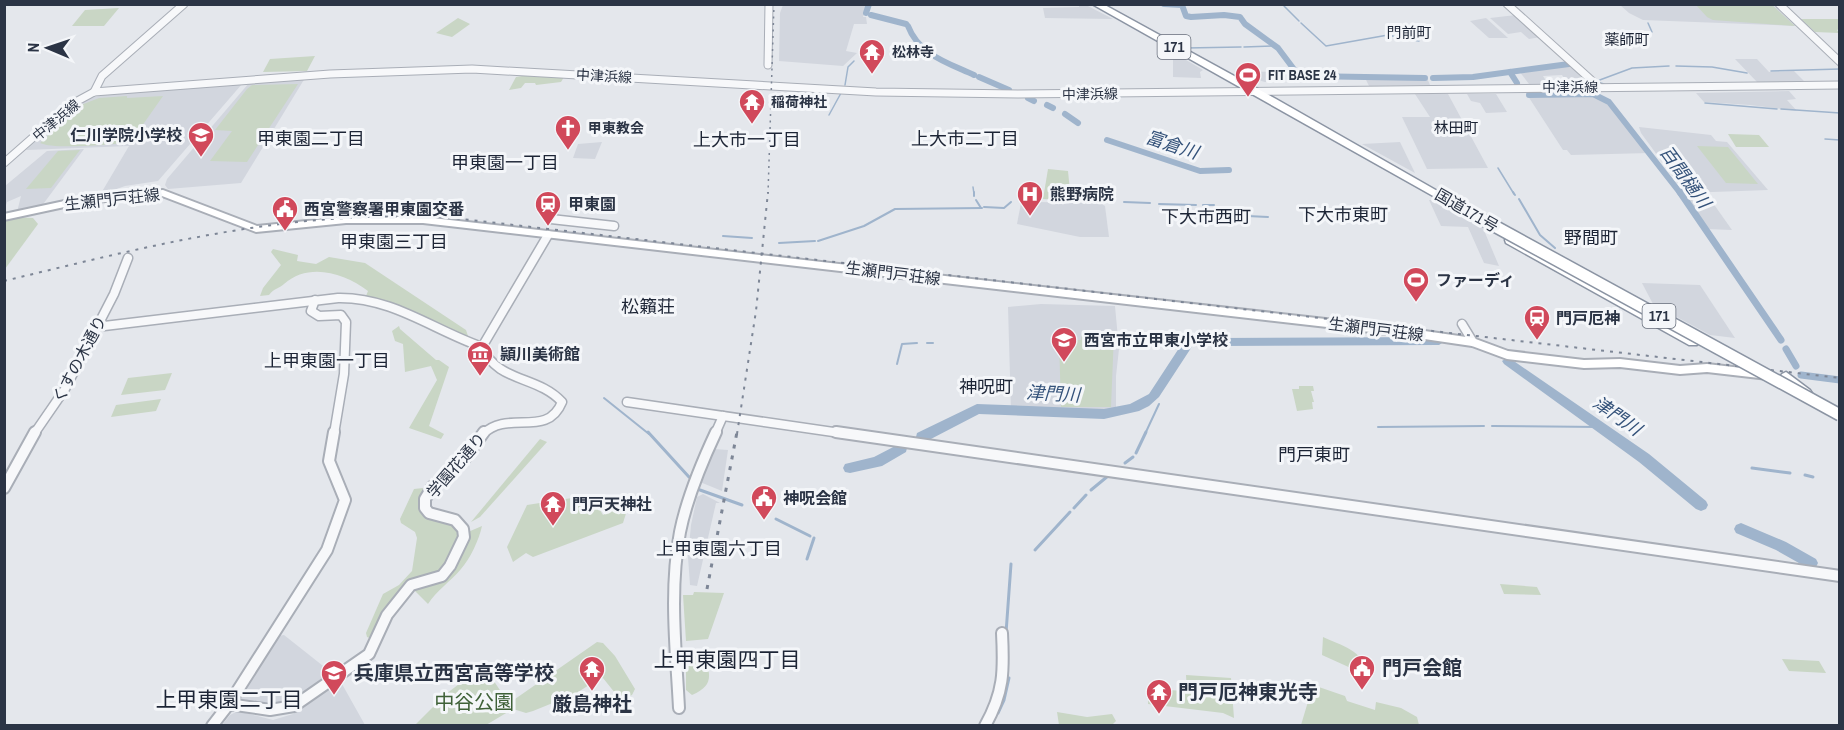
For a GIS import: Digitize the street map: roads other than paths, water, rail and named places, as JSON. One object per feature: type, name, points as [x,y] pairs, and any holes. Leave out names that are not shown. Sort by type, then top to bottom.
[{"type":"highway","name":"国道171号","points":[[1096,4],[1839,415]]},
{"type":"highway","name":"171","points":[[1444,197],[1471,208],[1715,340]]},
{"type":"highway","name":"171","points":[[1444,197],[1461,212],[1509,240],[1693,342]]},
{"type":"highway","points":[[1786,377],[1818,400],[1839,408]]},
{"type":"highway","points":[[1818,400],[1815,408],[1839,421]]},
{"type":"main road","name":"生瀬門戸荘線","points":[[4,217],[83,200],[163,193],[256,229],[346,220],[423,220],[750,256],[1473,342],[1508,355],[1566,362],[1620,363],[1680,370],[1707,368],[1786,377]]},
{"type":"street","points":[[94,92],[94,87],[102,76],[184,4]]},
{"type":"street","points":[[768,65],[769,4]]},
{"type":"street","points":[[1507,4],[1568,56],[1599,88]]},
{"type":"street","points":[[1779,4],[1839,62]]},
{"type":"street","name":"中津浜線","points":[[4,163],[70,105],[94,92],[309,75],[443,69],[876,92],[1049,94],[1839,86]]},
{"type":"street","points":[[550,219],[614,226]]},
{"type":"street","points":[[96,327],[315,300],[352,298],[382,303],[449,335],[482,347],[548,235]]},
{"type":"street","name":"くすの木通り","points":[[4,488],[37,429],[66,389],[114,294],[128,258]]},
{"type":"street","points":[[212,726],[229,704],[327,550],[345,500],[329,460],[344,374],[346,322],[341,315],[320,315],[311,312],[315,300]]},
{"type":"street","points":[[1462,324],[1473,342]]},
{"type":"street","name":"学園花通り","points":[[229,704],[274,711],[284,710],[294,705],[369,654],[387,615],[411,585],[442,576],[450,566],[464,537],[463,529],[455,520],[429,513],[425,508],[425,496],[429,489],[462,463],[481,435],[488,429],[508,421],[543,422],[555,415],[562,402],[544,385],[508,374],[492,366],[486,361],[482,347]]},
{"type":"street","points":[[627,402],[1839,576]]},
{"type":"street","points":[[679,708],[676,563],[680,533],[694,484],[723,416]]},
{"type":"street","points":[[985,726],[1002,693],[1005,675],[1002,633]]},
{"type":"waterway","name":"富倉川","points":[[866,13],[869,4]]},
{"type":"waterway","name":"百間樋川","points":[[1164,4],[1182,5],[1186,16],[1191,17],[1224,15],[1240,17],[1245,24],[1278,48],[1296,72]]},
{"type":"waterway","points":[[1284,6],[1299,21]]},
{"type":"waterway","name":"富倉川","points":[[871,15],[906,24]]},
{"type":"waterway","points":[[1301,23],[1326,46],[1388,35],[1401,38]]},
{"type":"waterway","points":[[1648,23],[1652,32]]},
{"type":"waterway","name":"富倉川","points":[[908,26],[919,44],[935,57],[974,75]]},
{"type":"waterway","points":[[1407,39],[1419,41]]},
{"type":"waterway","points":[[1244,47],[1275,46]]},
{"type":"waterway","points":[[1186,48],[1241,47]]},
{"type":"waterway","points":[[845,85],[848,67],[854,61]]},
{"type":"waterway","name":"百間樋川","points":[[1433,78],[1473,77],[1569,64]]},
{"type":"waterway","points":[[1597,81],[1632,68],[1669,66]]},
{"type":"waterway","points":[[1676,66],[1712,67],[1747,73]]},
{"type":"waterway","points":[[1771,71],[1840,69]]},
{"type":"waterway","name":"百間樋川","points":[[1510,72],[1517,83]]},
{"type":"waterway","name":"百間樋川","points":[[1305,76],[1425,78]]},
{"type":"waterway","name":"富倉川","points":[[979,77],[1009,90]]},
{"type":"waterway","points":[[1597,82],[1604,84]]},
{"type":"waterway","points":[[829,115],[841,93]]},
{"type":"waterway","name":"百間樋川","points":[[1529,95],[1593,94],[1609,102],[1681,194]]},
{"type":"waterway","name":"富倉川","points":[[1028,98],[1034,101]]},
{"type":"waterway","points":[[1705,103],[1777,109]]},
{"type":"waterway","name":"富倉川","points":[[1047,105],[1053,108]]},
{"type":"waterway","points":[[1781,109],[1840,113]]},
{"type":"waterway","name":"富倉川","points":[[1065,114],[1078,123]]},
{"type":"waterway","points":[[1825,139],[1840,140]]},
{"type":"waterway","name":"富倉川","points":[[1107,140],[1200,171],[1229,170]]},
{"type":"waterway","points":[[1498,168],[1514,194]]},
{"type":"waterway","points":[[973,187],[974,194]]},
{"type":"waterway","name":"百間樋川","points":[[1680,192],[1781,340]]},
{"type":"waterway","points":[[1519,199],[1540,235],[1555,248]]},
{"type":"waterway","points":[[976,200],[981,208]]},
{"type":"waterway","points":[[984,207],[1004,208],[1011,202]]},
{"type":"waterway","points":[[1124,202],[1150,203]]},
{"type":"waterway","points":[[1159,204],[1196,205]]},
{"type":"waterway","points":[[1203,205],[1214,205]]},
{"type":"waterway","points":[[818,241],[864,226],[895,209],[982,208]]},
{"type":"waterway","points":[[1218,209],[1227,215],[1268,217]]},
{"type":"waterway","points":[[723,236],[752,238]]},
{"type":"waterway","points":[[779,243],[815,241]]},
{"type":"waterway","name":"津門川","points":[[1218,342],[1439,341]]},
{"type":"waterway","name":"津門川","points":[[1197,342],[1202,342]]},
{"type":"waterway","points":[[897,364],[902,344],[917,343]]},
{"type":"waterway","points":[[927,343],[933,343]]},
{"type":"waterway","name":"津門川","points":[[1155,394],[1187,345]]},
{"type":"waterway","name":"百間樋川","points":[[1786,349],[1796,366]]},
{"type":"waterway","name":"津門川","points":[[1508,361],[1644,458],[1701,505]]},
{"type":"waterway","name":"百間樋川","points":[[1801,375],[1840,380]]},
{"type":"waterway","points":[[604,398],[649,434]]},
{"type":"waterway","name":"津門川","points":[[922,437],[977,409],[1104,414],[1134,408],[1150,399]]},
{"type":"waterway","points":[[1145,434],[1159,404]]},
{"type":"waterway","points":[[1378,427],[1484,426]]},
{"type":"waterway","points":[[1492,426],[1600,427]]},
{"type":"waterway","points":[[648,432],[689,477]]},
{"type":"waterway","points":[[1136,453],[1146,432]]},
{"type":"waterway","name":"津門川","points":[[850,468],[877,462],[901,448]]},
{"type":"waterway","points":[[1125,463],[1133,457]]},
{"type":"waterway","points":[[1752,468],[1790,473]]},
{"type":"waterway","points":[[1805,475],[1813,477]]},
{"type":"waterway","points":[[1091,490],[1108,476]]},
{"type":"waterway","points":[[700,490],[742,505]]},
{"type":"waterway","points":[[1074,508],[1086,495]]},
{"type":"waterway","points":[[1035,550],[1070,512]]},
{"type":"waterway","points":[[776,519],[810,536]]},
{"type":"waterway","name":"津門川","points":[[1741,529],[1781,546],[1811,563]]},
{"type":"waterway","points":[[807,559],[814,538]]},
{"type":"waterway","points":[[1006,633],[1011,564]]},
{"type":"waterway","points":[[998,713],[1004,700],[1009,678]]},
{"type":"railway","points":[[768,194],[774,4]]},
{"type":"railway","points":[[762,254],[768,192]]},
{"type":"railway","points":[[4,281],[166,243],[248,228],[388,216],[445,217],[762,254]]},
{"type":"railway","points":[[737,434],[756,311],[762,254]]},
{"type":"railway","points":[[762,254],[1840,378]]},
{"type":"railway","points":[[707,589],[737,432]]},
{"type":"place","name":"松林寺","points":[[872,75]]},
{"type":"place","name":"FIT BASE 24","points":[[1248,98]]},
{"type":"place","name":"稲荷神社","points":[[752,125]]},
{"type":"place","name":"甲東教会","points":[[568,151]]},
{"type":"place","name":"仁川学院小学校","points":[[201,158]]},
{"type":"place","name":"熊野病院","points":[[1030,217]]},
{"type":"place","name":"甲東園","points":[[548,227]]},
{"type":"place","name":"西宮警察署甲東園交番","points":[[285,232]]},
{"type":"place","name":"ファーディ","points":[[1416,303]]},
{"type":"place","name":"門戸厄神","points":[[1537,341]]},
{"type":"place","name":"西宮市立甲東小学校","points":[[1064,363]]},
{"type":"place","name":"頴川美術館","points":[[480,377]]},
{"type":"place","name":"神呪会館","points":[[764,521]]},
{"type":"place","name":"門戸天神社","points":[[553,527]]},
{"type":"place","name":"門戸会館","points":[[1362,691]]},
{"type":"place","name":"厳島神社","points":[[592,692]]},
{"type":"place","name":"兵庫県立西宮高等学校","points":[[334,696]]},
{"type":"place","name":"門戸厄神東光寺","points":[[1159,715]]},
{"type":"district","name":"門前町","points":[[1409,33]]},
{"type":"district","name":"薬師町","points":[[1627,40]]},
{"type":"district","name":"林田町","points":[[1456,128]]},
{"type":"district","name":"甲東園二丁目","points":[[311,139]]},
{"type":"district","name":"上大市二丁目","points":[[965,139]]},
{"type":"district","name":"上大市一丁目","points":[[747,140]]},
{"type":"district","name":"甲東園一丁目","points":[[505,163]]},
{"type":"district","name":"下大市東町","points":[[1343,215]]},
{"type":"district","name":"下大市西町","points":[[1206,217]]},
{"type":"district","name":"野間町","points":[[1591,238]]},
{"type":"district","name":"甲東園三丁目","points":[[394,242]]},
{"type":"district","name":"松籟荘","points":[[648,307]]},
{"type":"district","name":"上甲東園一丁目","points":[[327,361]]},
{"type":"district","name":"神呪町","points":[[986,387]]},
{"type":"district","name":"門戸東町","points":[[1314,455]]},
{"type":"district","name":"上甲東園六丁目","points":[[719,549]]},
{"type":"district","name":"上甲東園四丁目","points":[[727,660]]},
{"type":"district","name":"上甲東園二丁目","points":[[229,700]]},
{"type":"park label","name":"中谷公園","points":[[474,702]]}]
